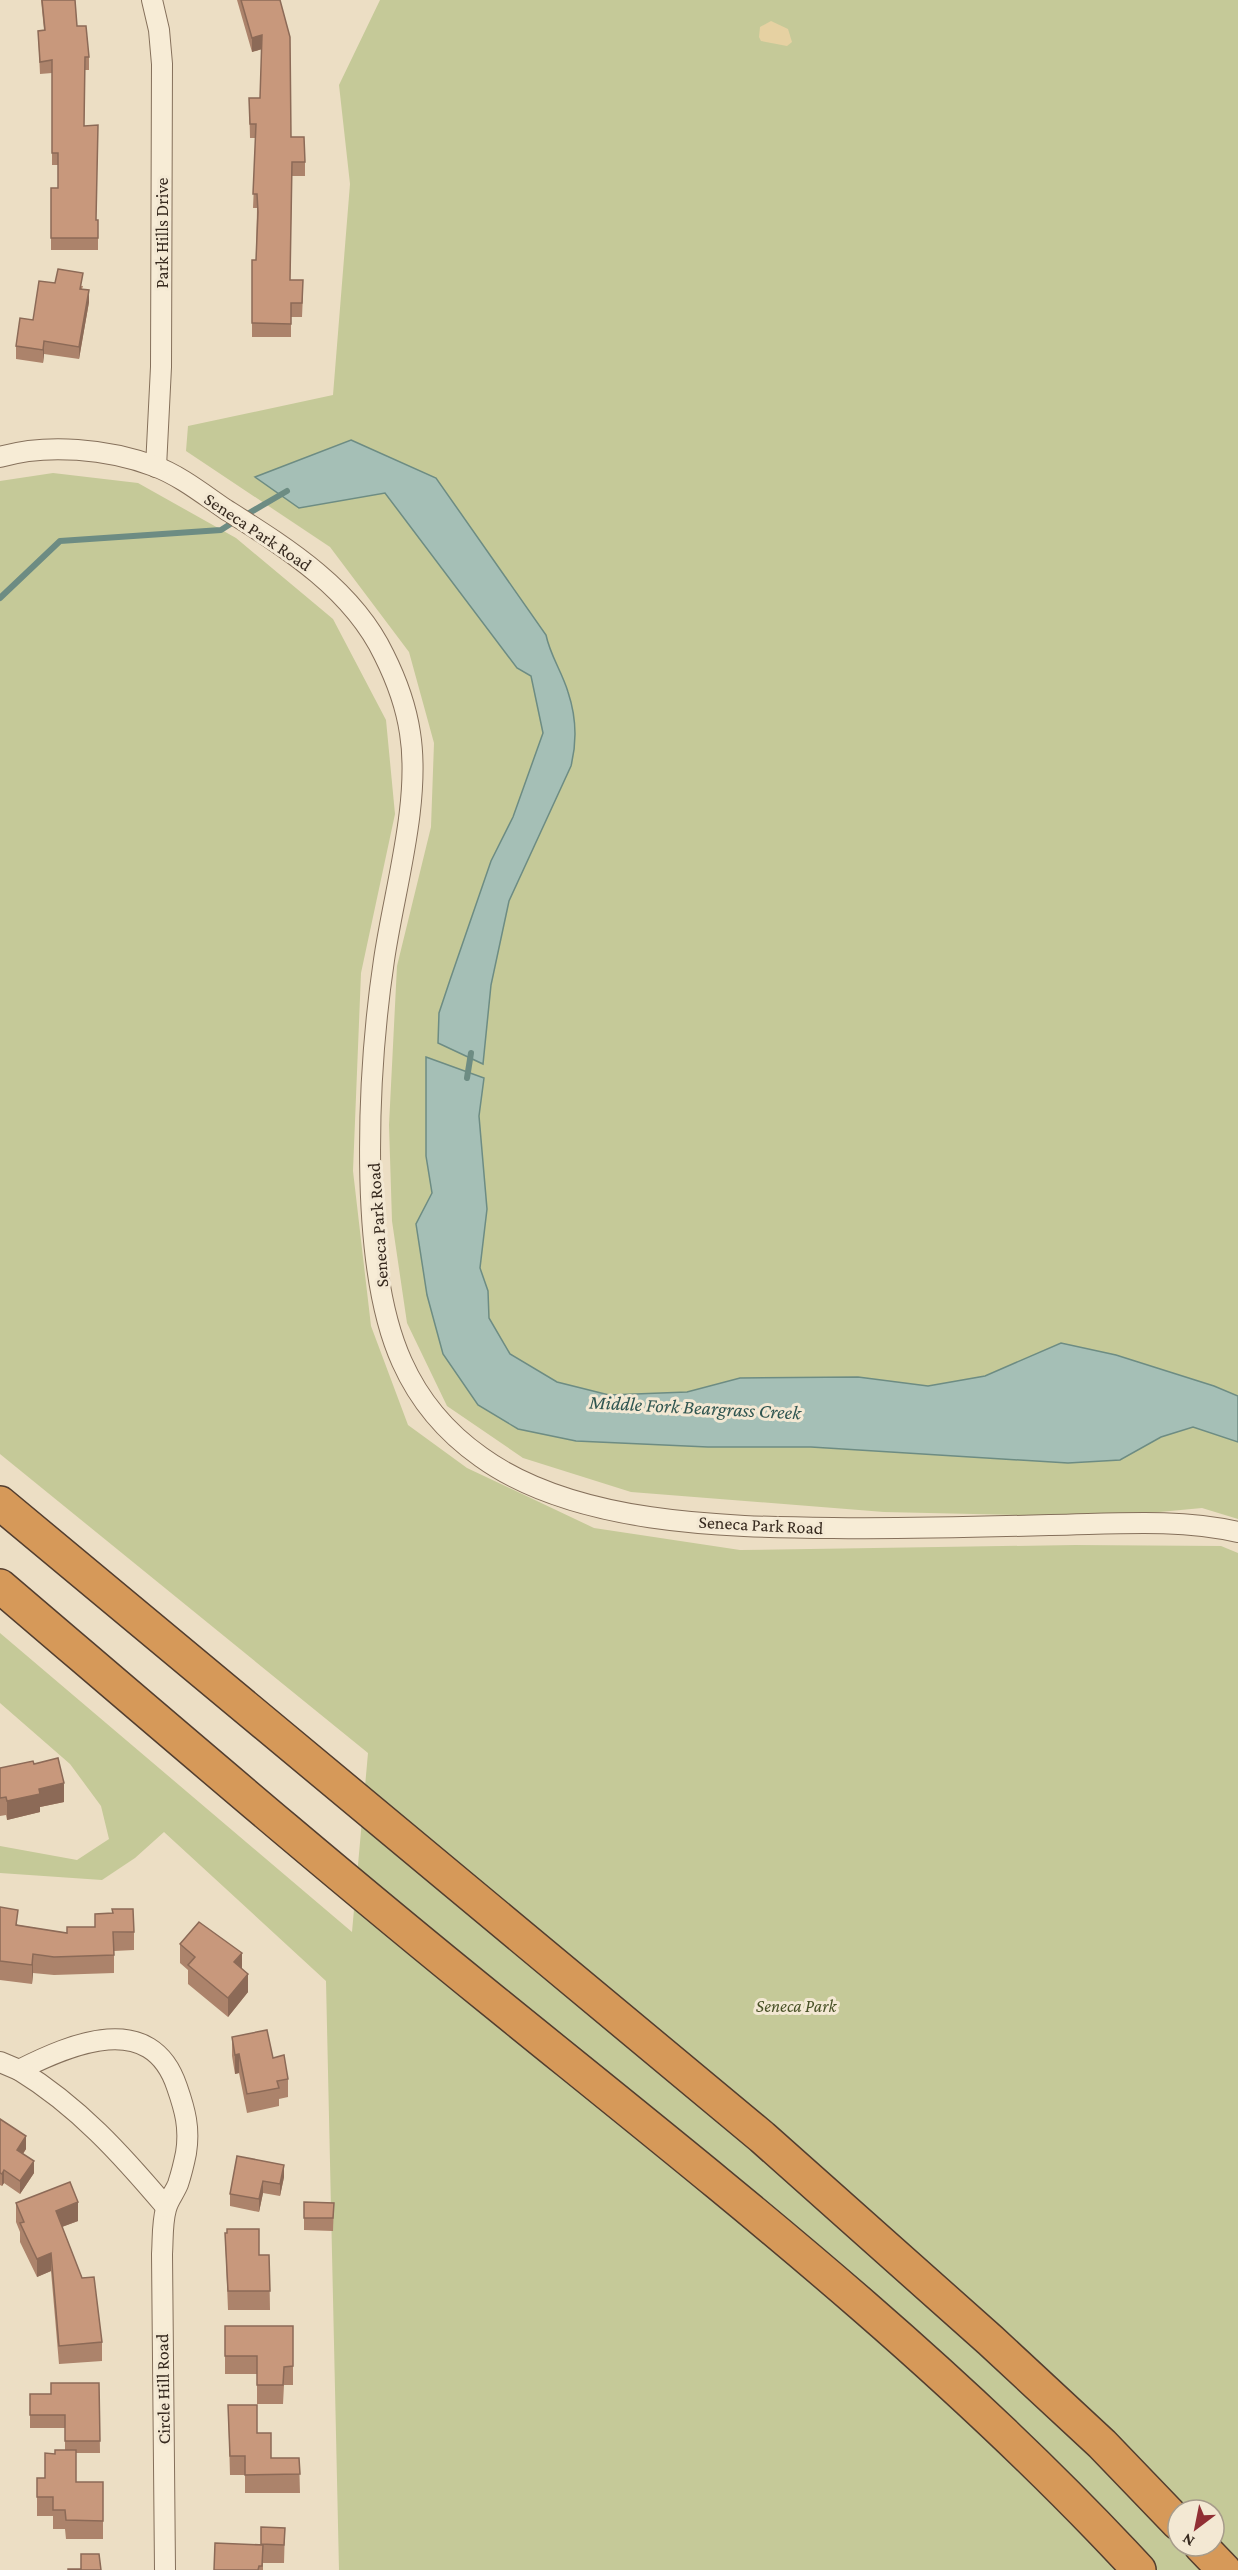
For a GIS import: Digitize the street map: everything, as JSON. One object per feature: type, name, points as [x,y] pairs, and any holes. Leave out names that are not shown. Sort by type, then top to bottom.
[{"type":"highway","points":[[0,1503],[762,2137],[990,2340],[1102,2444],[1166,2511]]},
{"type":"highway","points":[[0,1586],[321,1861],[714,2180],[907,2344],[1087,2514],[1139,2570]]},
{"type":"highway","points":[[1212,2558],[1224,2570]]},
{"type":"street","name":"Park Hills Drive","points":[[152,0],[159,30],[162,64],[161,367],[156,466]]},
{"type":"street","name":"Seneca Park Road","points":[[0,457],[45,450],[88,451],[156,466],[177,477],[280,544],[334,588],[369,629],[383,652],[402,697],[410,732],[412,784],[376,1027],[372,1197],[378,1269],[390,1329],[410,1380],[442,1424],[481,1457],[521,1481],[579,1501],[637,1515],[711,1525],[765,1528],[926,1529],[1174,1523],[1238,1532]]},
{"type":"street","name":"Circle Hill Road","points":[[19,2070],[63,2048],[119,2038],[138,2042],[155,2052],[173,2075],[188,2118],[186,2153],[177,2185],[166,2207],[162,2254],[165,2570]]},
{"type":"street","points":[[0,2062],[19,2070],[54,2091],[128,2162],[166,2207]]},
{"type":"green space","points":[[380,0],[1238,0],[1238,1519],[1202,1508],[1106,1517],[884,1512],[631,1492],[523,1458],[447,1406],[407,1323],[392,1221],[389,1125],[397,966],[431,827],[434,743],[409,652],[330,547],[186,451],[188,426],[333,395],[350,184],[339,85]]},
{"type":"green space","name":"Seneca Park","points":[[53,473],[138,483],[236,538],[333,619],[386,720],[395,814],[361,973],[353,1171],[371,1326],[408,1425],[467,1468],[594,1528],[740,1550],[1075,1545],[1221,1546],[1238,1553],[1238,2570],[339,2570],[326,1981],[164,1832],[135,1858],[102,1880],[0,1873],[0,1846],[77,1860],[109,1839],[101,1806],[70,1764],[0,1703],[0,1633],[352,1932],[368,1753],[0,1454],[0,481]]},
{"type":"sand","points":[[771,21],[788,29],[792,42],[787,46],[761,41],[760,27]]},
{"type":"water","points":[[351,440],[436,478],[546,635],[573,710],[575,738],[571,766],[509,901],[491,985],[483,1064],[438,1043],[439,1013],[491,861],[513,817],[543,733],[531,676],[517,668],[385,493],[299,508],[255,477]]},
{"type":"water","points":[[426,1057],[484,1078],[479,1116],[487,1209],[480,1268],[488,1291],[489,1318],[510,1354],[557,1382],[609,1395],[687,1392],[740,1378],[858,1377],[928,1386],[985,1376],[1061,1343],[1116,1355],[1214,1386],[1238,1396],[1238,1442],[1193,1427],[1161,1437],[1120,1460],[1068,1463],[811,1447],[708,1447],[576,1441],[518,1429],[478,1405],[443,1354],[427,1295],[416,1224],[432,1193],[426,1156]]},
{"type":"building","points":[[42,0],[75,0],[77,26],[86,26],[89,57],[85,57],[84,126],[98,125],[96,220],[98,220],[98,238],[51,238],[51,188],[58,188],[58,153],[52,153],[52,60],[40,62],[38,31],[45,30]]},
{"type":"building","points":[[241,0],[280,0],[290,37],[291,137],[304,137],[305,162],[292,162],[290,280],[303,280],[302,303],[291,303],[291,324],[252,323],[252,260],[256,260],[258,212],[257,194],[253,194],[256,124],[250,124],[249,98],[260,98],[262,35],[252,38]]},
{"type":"building","points":[[58,269],[83,273],[80,289],[89,290],[79,347],[44,341],[43,350],[16,346],[20,318],[33,320],[39,281],[55,283]]},
{"type":"building","points":[[58,1758],[64,1783],[39,1789],[40,1794],[7,1801],[6,1797],[0,1798],[0,1768],[33,1761],[34,1764]]},
{"type":"building","points":[[0,1907],[18,1910],[16,1925],[67,1933],[67,1927],[95,1927],[95,1914],[113,1913],[112,1909],[133,1909],[134,1932],[113,1932],[114,1955],[54,1957],[33,1954],[32,1965],[0,1961]]},
{"type":"building","points":[[199,1922],[242,1953],[234,1962],[248,1974],[228,1998],[188,1965],[195,1957],[180,1944]]},
{"type":"building","points":[[267,2030],[273,2058],[284,2055],[288,2079],[277,2081],[279,2088],[247,2094],[239,2054],[235,2055],[232,2037]]},
{"type":"building","points":[[0,2119],[26,2136],[17,2150],[34,2161],[20,2181],[4,2170],[2,2174],[0,2173]]},
{"type":"building","points":[[237,2156],[284,2165],[280,2184],[263,2181],[259,2199],[230,2194]]},
{"type":"building","points":[[70,2182],[78,2202],[56,2211],[82,2278],[94,2277],[102,2342],[59,2346],[51,2253],[37,2259],[20,2223],[24,2222],[16,2203]]},
{"type":"building","points":[[304,2202],[334,2203],[333,2218],[304,2218]]},
{"type":"building","points":[[227,2229],[259,2229],[259,2255],[269,2255],[270,2291],[228,2291],[225,2233]]},
{"type":"building","points":[[225,2326],[293,2326],[293,2366],[284,2367],[283,2385],[257,2385],[257,2356],[225,2356]]},
{"type":"building","points":[[51,2383],[99,2383],[100,2441],[65,2441],[65,2415],[30,2415],[30,2394],[51,2394]]},
{"type":"building","points":[[228,2405],[257,2405],[257,2433],[271,2433],[271,2458],[299,2458],[300,2474],[245,2475],[245,2456],[230,2456]]},
{"type":"building","points":[[55,2450],[76,2450],[76,2482],[103,2482],[103,2521],[66,2520],[65,2510],[53,2510],[53,2497],[37,2497],[37,2478],[45,2478],[45,2453],[55,2454]]},
{"type":"building","points":[[261,2527],[285,2528],[284,2545],[261,2544]]},
{"type":"building","points":[[215,2543],[263,2545],[262,2566],[259,2566],[258,2570],[214,2570]]},
{"type":"building","points":[[81,2554],[99,2554],[101,2570],[68,2570],[81,2569]]},
{"type":"waterway","name":"Middle Fork Beargrass Creek","points":[[244,516],[287,491]]},
{"type":"waterway","name":"Middle Fork Beargrass Creek","points":[[0,598],[60,541],[221,530],[235,521]]},
{"type":"waterway","name":"Middle Fork Beargrass Creek","points":[[467,1078],[471,1053]]}]
